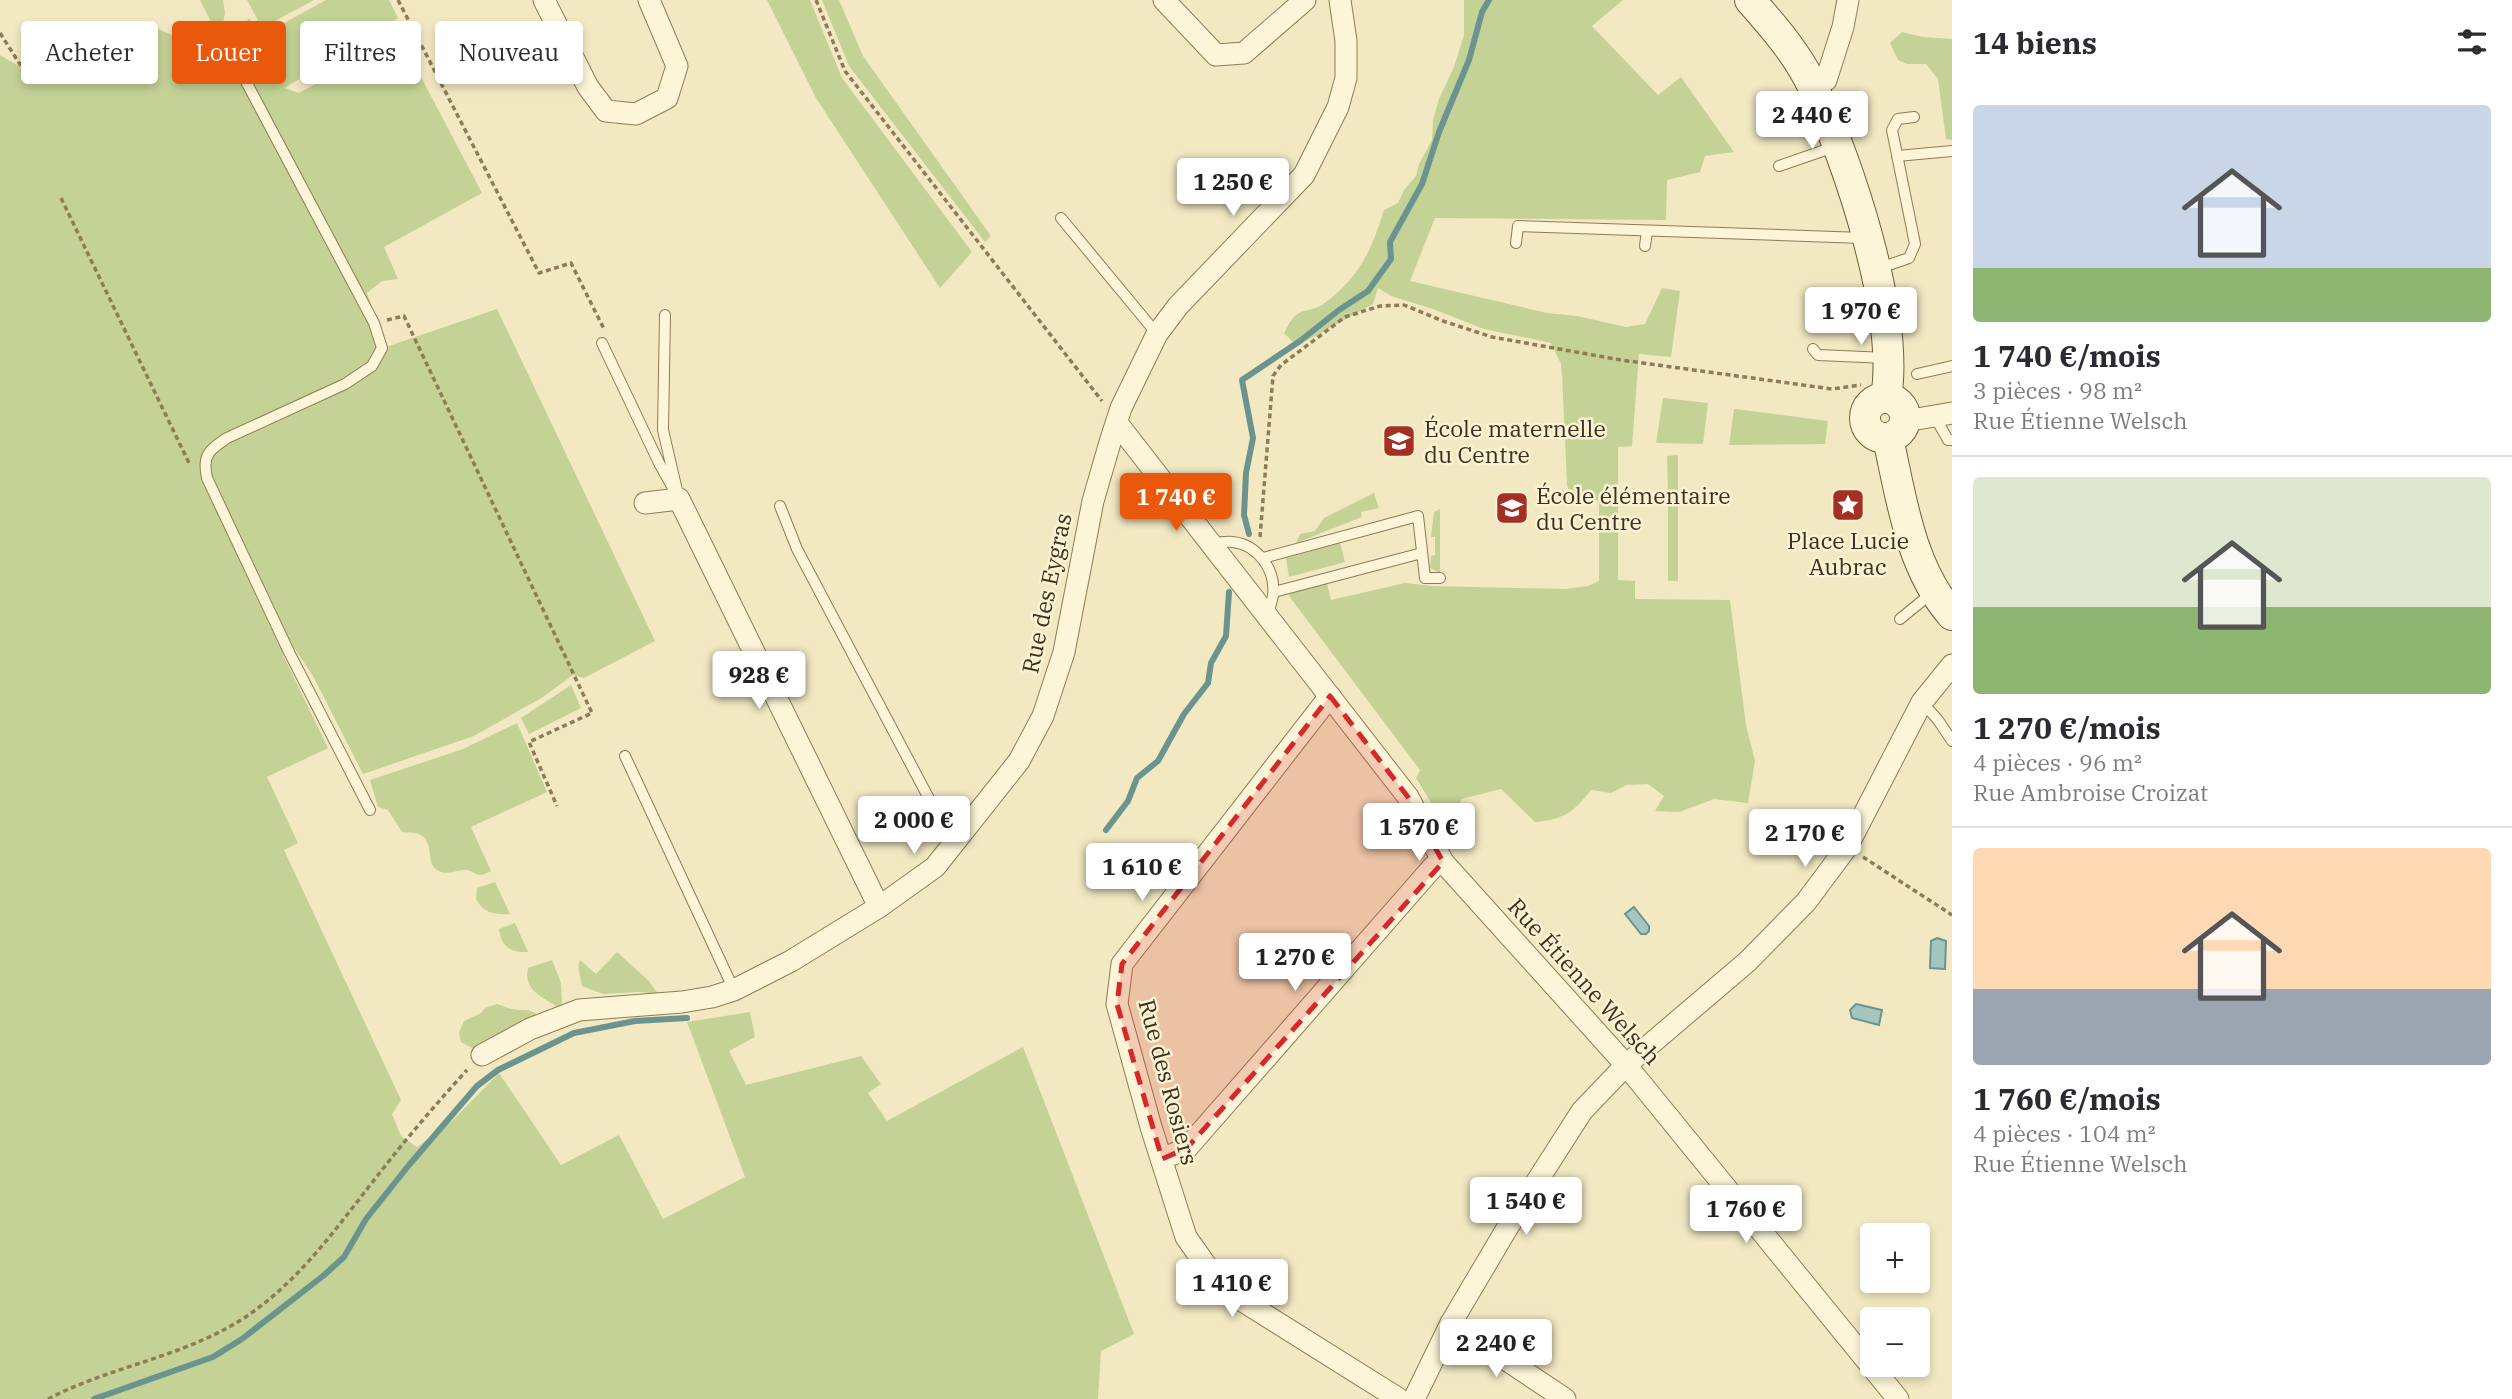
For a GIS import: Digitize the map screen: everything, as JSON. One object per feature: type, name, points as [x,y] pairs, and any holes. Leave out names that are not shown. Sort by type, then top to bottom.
[{"type":"street","points":[[544,0],[588,88],[606,111],[636,114],[667,98],[677,66],[649,0]]},
{"type":"street","points":[[1164,0],[1216,55],[1244,53],[1305,0]]},
{"type":"street","name":"Rue des Eygras","points":[[482,1055],[530,1029],[579,1010],[682,1002],[712,998],[734,990],[791,961],[879,907],[935,867],[1020,761],[1043,716],[1064,652],[1093,501],[1121,408],[1157,334],[1178,306],[1304,175],[1338,107],[1346,78],[1346,41],[1340,0]]},
{"type":"street","points":[[1750,0],[1782,37],[1813,86],[1850,182],[1875,270],[1884,320],[1880,379],[1866,421],[1871,432],[1896,429],[1943,415]]},
{"type":"street","points":[[1813,86],[1826,80],[1843,27],[1848,0]]},
{"type":"street","name":"Rue Étienne Welsch","points":[[1117,423],[1408,796],[1443,862],[1626,1065],[1898,1399]]},
{"type":"street","points":[[1896,429],[1905,514],[1916,553],[1943,597]]},
{"type":"street","points":[[645,503],[679,499],[879,907]]},
{"type":"street","points":[[1414,1399],[1451,1323],[1581,1111],[1626,1065],[1747,962],[1806,902],[1847,847],[1922,702],[1952,665]]},
{"type":"street","name":"Rue des Rosiers","points":[[1330,696],[1122,964],[1117,1004],[1186,1237],[1222,1288],[1399,1399]]},
{"type":"street","points":[[1162,1159],[1187,1149],[1433,867],[1443,862]]},
{"type":"street","points":[[1451,1323],[1565,1399]]},
{"type":"lane","points":[[247,84],[374,323],[382,348],[372,366],[345,384],[227,438],[211,449],[204,463],[207,478],[289,652],[370,810]]},
{"type":"lane","points":[[1875,270],[1909,258],[1915,244],[1892,130],[1898,119],[1914,117]]},
{"type":"lane","points":[[1779,166],[1837,146]]},
{"type":"lane","points":[[1897,156],[1952,151]]},
{"type":"lane","points":[[1061,218],[1157,334]]},
{"type":"lane","points":[[1516,243],[1518,226],[1866,239]]},
{"type":"lane","points":[[1645,246],[1647,232]]},
{"type":"lane","points":[[665,315],[663,430],[679,499]]},
{"type":"lane","points":[[602,343],[679,499]]},
{"type":"lane","points":[[1813,349],[1818,355],[1880,379]]},
{"type":"lane","points":[[1917,374],[1952,366]]},
{"type":"lane","points":[[1943,415],[1948,440],[1952,440]]},
{"type":"lane","points":[[780,506],[797,549],[953,844]]},
{"type":"lane","points":[[1263,558],[1418,516],[1425,578],[1440,578]]},
{"type":"lane","points":[[1210,544],[1234,542],[1252,548],[1263,558],[1271,575],[1273,592],[1268,617]]},
{"type":"lane","points":[[1273,592],[1422,553]]},
{"type":"lane","points":[[1900,619],[1943,597]]},
{"type":"lane","points":[[1922,702],[1952,741]]},
{"type":"lane","points":[[625,756],[734,990]]},
{"type":"path","points":[[398,0],[539,273]]},
{"type":"path","points":[[816,0],[845,71],[1117,423]]},
{"type":"path","points":[[0,33],[21,66]]},
{"type":"path","points":[[1263,558],[1259,536],[1273,376],[1281,365],[1345,317],[1380,306],[1404,305],[1492,337],[1621,360],[1832,389],[1856,387],[1880,379]]},
{"type":"path","points":[[374,323],[404,316],[592,713],[529,742],[557,807]]},
{"type":"path","points":[[1847,847],[1952,915]]},
{"type":"path","points":[[48,1399],[69,1388],[208,1338],[243,1319],[276,1295],[317,1252],[427,1114],[482,1055]]},
{"type":"highlighted area","points":[[1330,696],[1408,797],[1443,862],[1187,1148],[1162,1159],[1117,1004],[1122,964]]},
{"type":"green space","points":[[200,0],[223,0],[223,21],[210,21]]},
{"type":"green space","points":[[247,0],[314,0],[275,21],[258,21]]},
{"type":"green space","points":[[326,0],[389,0],[398,18],[393,21],[300,21],[300,79],[285,88],[299,93],[315,84],[421,84],[421,77],[482,193],[384,247],[398,279],[382,281],[367,293],[386,347],[497,309],[655,641],[584,678],[573,675],[543,697],[474,736],[363,774],[313,676],[295,649],[283,655],[328,748],[267,777],[298,843],[284,850],[401,1100],[392,1114],[401,1136],[417,1147],[452,1121],[499,1073],[561,1165],[619,1135],[663,1219],[745,1177],[687,1022],[750,1012],[755,1037],[729,1051],[746,1085],[861,1056],[881,1084],[868,1093],[887,1121],[1023,1047],[1134,1334],[1101,1351],[1098,1399],[0,1399],[0,55],[21,67],[21,84],[158,84],[158,29],[172,35],[172,84],[286,84],[286,22]]},
{"type":"green space","points":[[767,0],[810,0],[842,78],[972,252],[940,288],[816,98]]},
{"type":"green space","points":[[822,0],[839,0],[863,56],[991,236],[985,242],[849,66]]},
{"type":"green space","points":[[1464,0],[1623,0],[1592,26],[1658,95],[1681,77],[1734,152],[1705,156],[1700,172],[1667,180],[1666,220],[1435,218],[1410,281],[1547,313],[1577,316],[1626,327],[1645,324],[1662,288],[1680,291],[1671,357],[1639,354],[1632,446],[1618,447],[1618,580],[1635,581],[1635,599],[1730,600],[1746,725],[1755,761],[1748,803],[1714,799],[1679,812],[1655,811],[1664,796],[1648,784],[1626,785],[1611,793],[1591,790],[1567,814],[1535,822],[1501,789],[1461,799],[1455,822],[1433,806],[1416,778],[1420,770],[1289,596],[1290,590],[1327,583],[1331,600],[1405,583],[1565,589],[1588,586],[1599,581],[1599,501],[1570,494],[1567,485],[1561,364],[1551,343],[1484,329],[1391,296],[1378,288],[1373,304],[1297,346],[1284,333],[1294,316],[1322,305],[1345,285],[1362,263],[1384,210],[1398,203],[1404,190],[1416,176],[1419,164],[1432,140],[1433,120],[1439,99],[1454,67],[1464,35]]},
{"type":"green space","points":[[1902,32],[1952,39],[1952,140],[1946,139],[1938,79],[1926,64],[1907,64],[1898,60],[1890,43]]},
{"type":"green space","points":[[1663,398],[1708,403],[1703,444],[1656,443]]},
{"type":"green space","points":[[1734,409],[1828,421],[1825,444],[1729,445]]},
{"type":"green space","points":[[1678,455],[1678,581],[1668,581],[1668,501],[1653,501],[1653,493],[1668,493],[1667,456]]},
{"type":"green space","points":[[1374,493],[1379,508],[1361,512],[1362,517],[1296,543],[1300,534],[1315,531],[1324,518]]},
{"type":"green space","points":[[1440,509],[1440,573],[1430,568],[1431,556],[1435,555],[1435,537],[1431,537],[1434,512]]},
{"type":"green space","points":[[1340,543],[1345,562],[1289,577],[1286,558]]},
{"type":"green space","points":[[571,685],[581,708],[529,734],[521,718]]},
{"type":"green space","points":[[517,723],[547,792],[471,827],[491,871],[480,875],[467,870],[446,873],[439,871],[432,864],[424,837],[417,833],[402,832],[388,810],[378,807],[370,780],[463,749]]},
{"type":"green space","points":[[495,882],[510,914],[490,912],[476,899],[477,888]]},
{"type":"green space","points":[[515,923],[528,952],[512,950],[502,940],[499,929]]},
{"type":"green space","points":[[617,952],[649,981],[658,994],[603,994],[582,986],[578,966],[580,960],[596,974]]},
{"type":"green space","points":[[552,960],[561,983],[562,1004],[558,1007],[535,992],[527,976],[528,968]]},
{"type":"green space","points":[[497,1004],[529,1010],[542,1018],[474,1049],[461,1042],[459,1033],[464,1021]]},
{"type":"water","points":[[1634,907],[1649,926],[1646,934],[1641,934],[1625,914]]},
{"type":"water","points":[[1937,938],[1946,941],[1945,969],[1930,968],[1931,941]]},
{"type":"water","points":[[1856,1004],[1882,1010],[1879,1025],[1852,1018],[1850,1010]]},
{"type":"waterway","points":[[1249,534],[1244,515],[1246,473],[1253,438],[1242,380],[1368,291],[1391,259],[1390,242],[1422,184],[1439,132],[1469,60],[1482,12],[1489,0]]},
{"type":"waterway","points":[[1106,830],[1128,801],[1137,778],[1158,761],[1184,714],[1208,683],[1211,663],[1226,636],[1229,592]]},
{"type":"waterway","points":[[94,1399],[213,1357],[242,1339],[323,1276],[344,1257],[366,1219],[409,1165],[477,1086],[498,1070],[574,1033],[635,1021],[687,1018]]},
{"type":"place","name":"École maternelle du Centre","points":[[1399,441]]},
{"type":"place","name":"Place Lucie Aubrac","points":[[1848,505]]},
{"type":"place","name":"École élémentaire du Centre","points":[[1512,508]]}]
